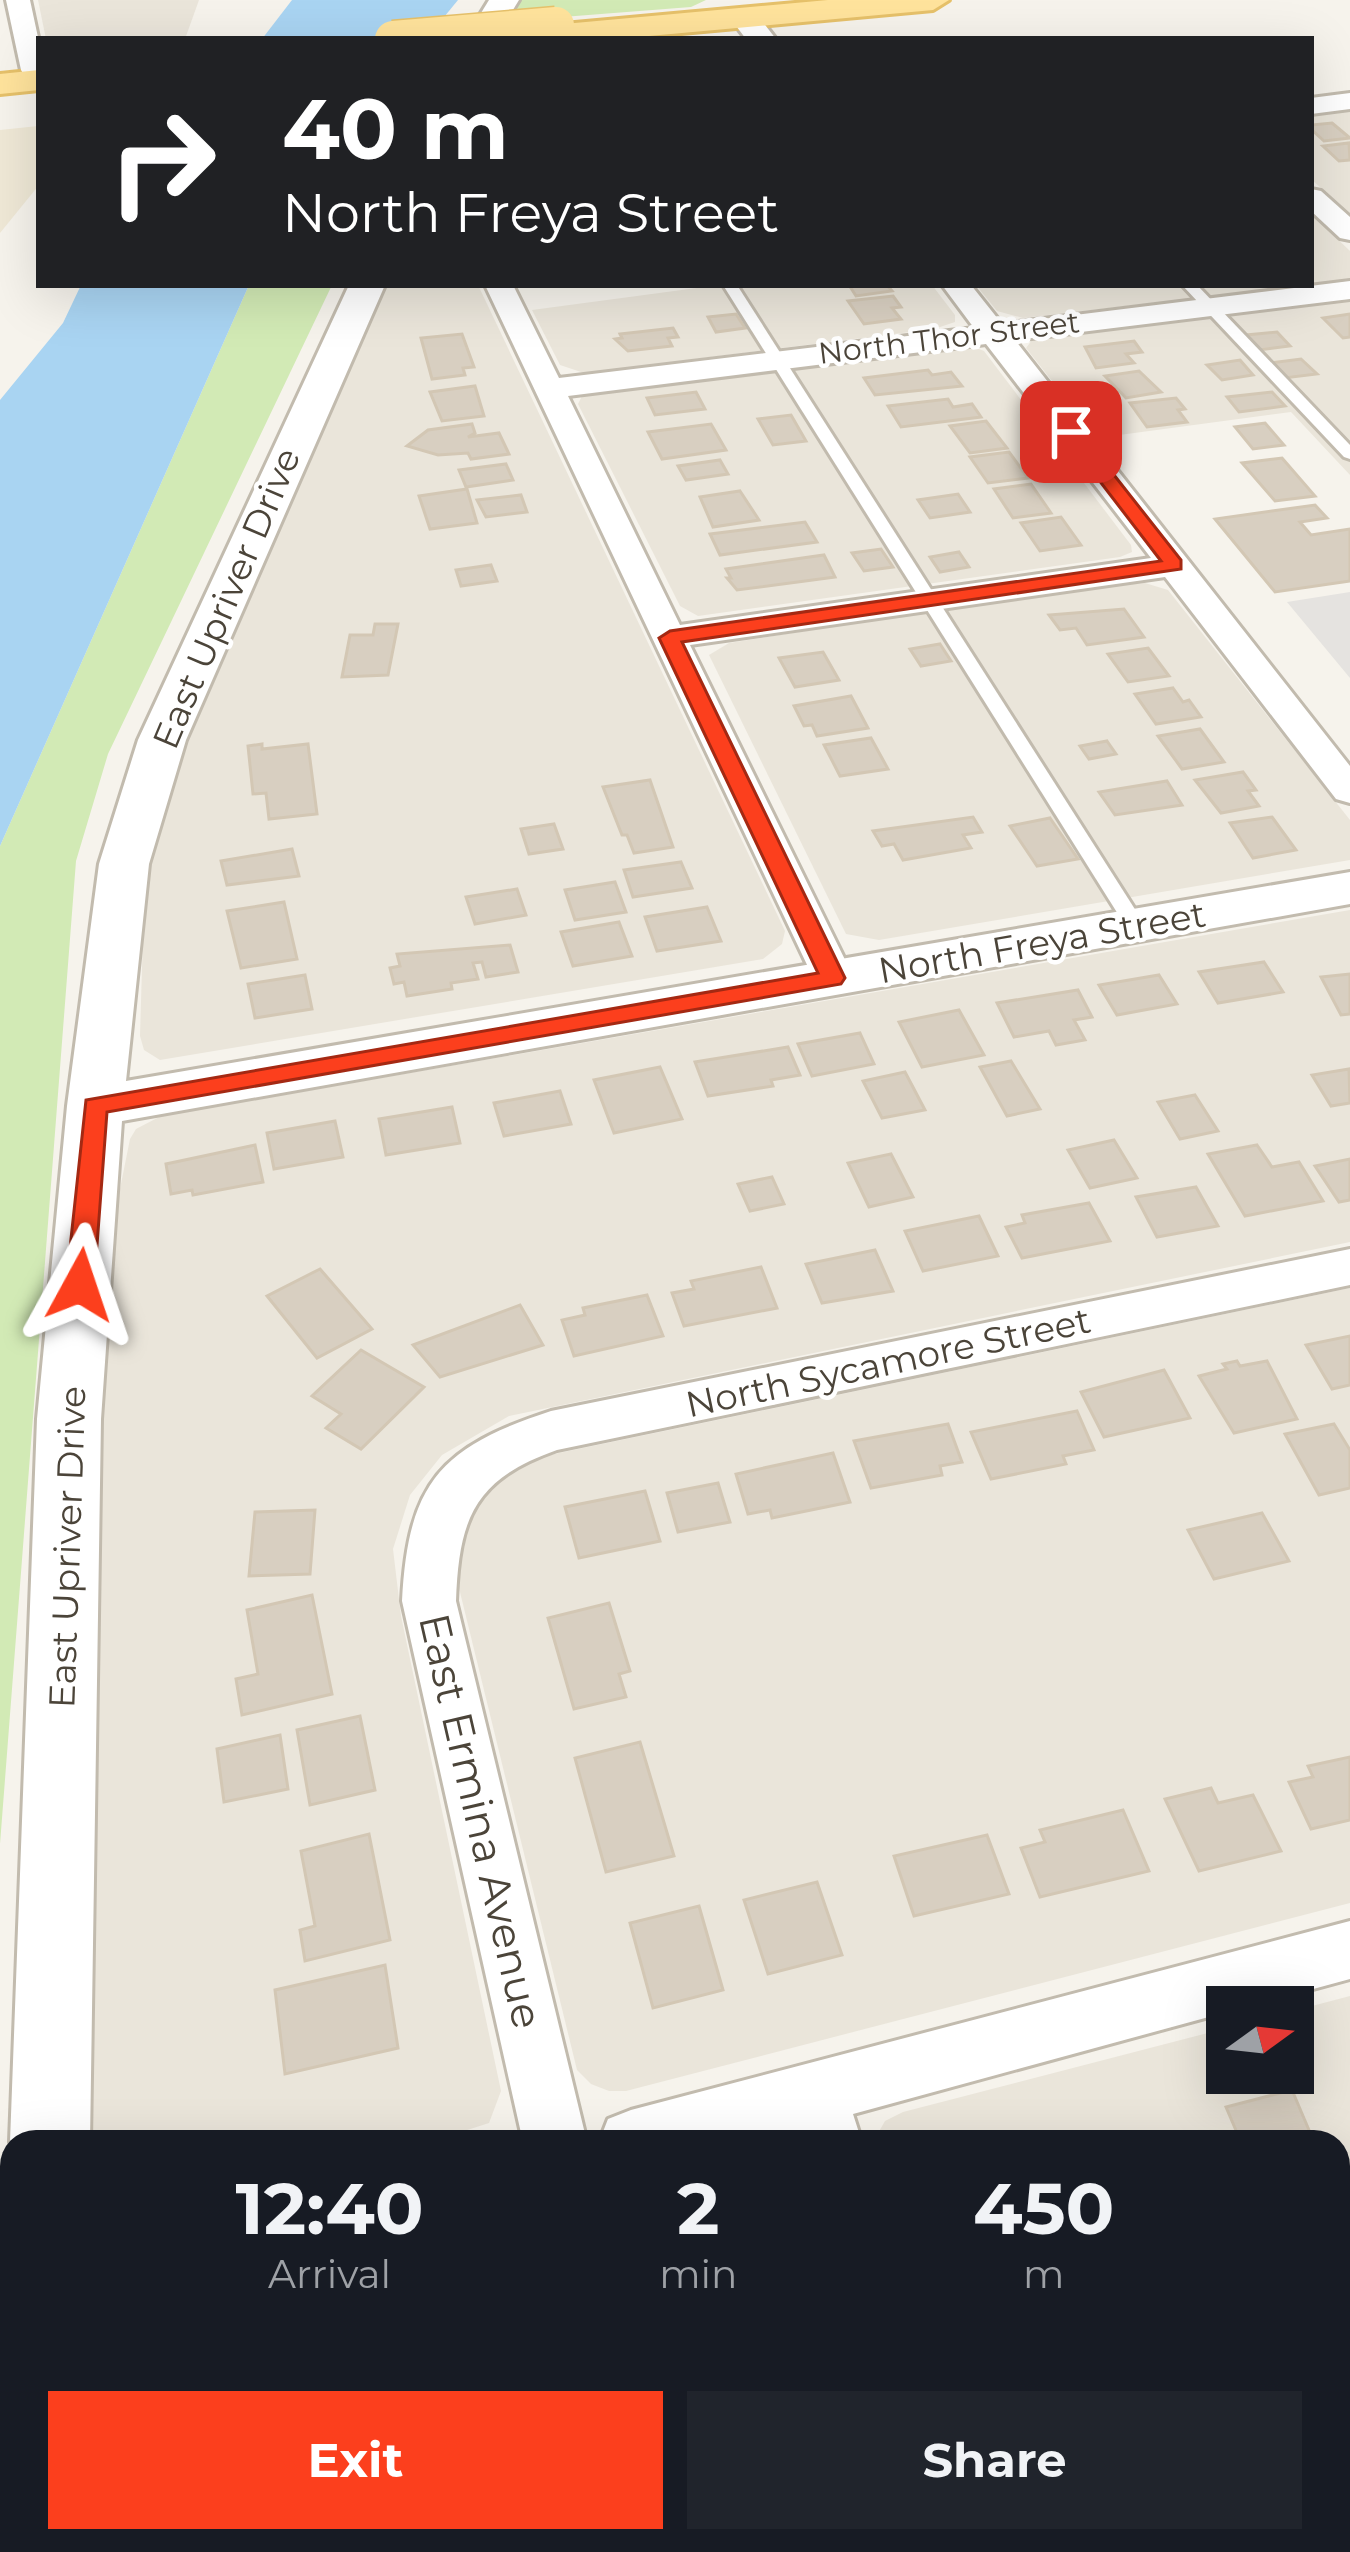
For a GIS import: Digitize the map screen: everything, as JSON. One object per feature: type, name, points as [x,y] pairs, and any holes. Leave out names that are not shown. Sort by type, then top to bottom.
[{"type":"main road","points":[[744,16],[826,0]]},
{"type":"main road","points":[[446,36],[933,0]]},
{"type":"main road","points":[[523,36],[552,30]]},
{"type":"main road","points":[[0,84],[28,73]]},
{"type":"street","points":[[18,0],[28,73]]},
{"type":"street","points":[[483,36],[505,0]]},
{"type":"street","points":[[1314,106],[1350,101]]},
{"type":"street","points":[[1314,199],[1350,232]]},
{"type":"street","name":"East Upriver Drive","points":[[50,2130],[69,1419],[95,1106],[124,864],[162,740],[366,288]]},
{"type":"street","points":[[500,288],[833,978]]},
{"type":"street","points":[[958,288],[1350,791]]},
{"type":"street","name":"North Thor Street","points":[[548,388],[993,333],[1199,296],[1350,290]]},
{"type":"street","points":[[670,638],[1174,565]]},
{"type":"street","name":"North Freya Street","points":[[95,1106],[1350,888]]},
{"type":"street","name":"North Sycamore Street","points":[[448,1500],[488,1456],[551,1431],[1350,1267]]},
{"type":"street","name":"East Ermina Avenue","points":[[448,1500],[430,1547],[429,1601],[552,2130]]},
{"type":"street","points":[[723,2130],[822,2117],[1350,1950]]},
{"type":"lane","points":[[732,288],[1136,926]]},
{"type":"lane","points":[[1199,296],[1350,454]]},
{"type":"shaded area","points":[[38,0],[199,0],[186,36],[45,36]]},
{"type":"shaded area","points":[[1350,108],[1350,214],[1314,182],[1314,112]]},
{"type":"shaded area","points":[[36,126],[36,189],[0,233],[0,130]]},
{"type":"shaded area","points":[[1314,217],[1350,251],[1350,280],[1314,284]]},
{"type":"shaded area","points":[[383,288],[479,288],[785,931],[782,944],[763,959],[160,1060],[144,1050],[140,1036],[145,866],[186,735]]},
{"type":"shaded area","points":[[697,288],[934,288],[955,315],[955,322],[934,329],[584,373],[560,365],[532,310]]},
{"type":"shaded area","points":[[978,288],[1281,288],[1023,318],[997,311]]},
{"type":"shaded area","points":[[1350,298],[1350,475],[1291,412],[1097,438],[1026,348],[1035,336]]},
{"type":"shaded area","points":[[974,347],[984,351],[1132,552],[698,616],[680,606],[578,404],[582,396],[607,386]]},
{"type":"shaded area","points":[[1145,583],[1168,590],[1350,820],[1350,860],[879,940],[846,934],[709,655],[729,643],[1091,586]]},
{"type":"shaded area","points":[[1350,592],[1350,678],[1287,602]]},
{"type":"shaded area","points":[[1350,910],[1350,1242],[509,1416],[442,1455],[410,1495],[393,1549],[401,1616],[501,2091],[489,2123],[467,2130],[86,2130],[109,1244],[130,1139],[136,1129],[161,1116]]},
{"type":"shaded area","points":[[1350,1288],[1350,1903],[626,2091],[591,2084],[577,2070],[459,1588],[457,1550],[471,1506],[502,1477],[535,1458]]},
{"type":"shaded area","points":[[1350,1996],[1350,2130],[880,2130],[885,2121],[903,2112],[1206,2033],[1206,2094],[1314,2094],[1314,2005]]},
{"type":"green space","points":[[518,0],[706,0],[691,7],[500,22]]},
{"type":"green space","points":[[248,288],[331,288],[108,754],[76,861],[0,1844],[0,846]]},
{"type":"water","points":[[292,0],[458,0],[428,36],[264,36]]},
{"type":"water","points":[[80,288],[248,288],[0,846],[0,400],[63,323]]},
{"type":"building","points":[[1332,123],[1350,138],[1324,141],[1314,132],[1314,125]]},
{"type":"building","points":[[1349,143],[1350,160],[1339,161],[1323,146]]},
{"type":"building","points":[[851,288],[892,291],[856,296]]},
{"type":"building","points":[[893,296],[901,307],[892,308],[901,319],[864,324],[848,301]]},
{"type":"building","points":[[736,314],[745,328],[716,332],[708,317]]},
{"type":"building","points":[[1350,314],[1350,337],[1343,338],[1323,318]]},
{"type":"building","points":[[673,328],[678,337],[668,338],[672,346],[628,351],[615,339],[622,338],[620,334]]},
{"type":"building","points":[[1277,332],[1290,346],[1259,350],[1246,335]]},
{"type":"building","points":[[462,334],[474,367],[463,368],[465,375],[432,379],[421,338]]},
{"type":"building","points":[[1134,341],[1142,352],[1126,354],[1134,363],[1096,368],[1085,347]]},
{"type":"building","points":[[1301,359],[1317,374],[1284,378],[1270,363]]},
{"type":"building","points":[[1240,360],[1253,375],[1222,380],[1207,365]]},
{"type":"building","points":[[928,370],[932,375],[951,372],[962,386],[875,395],[864,378]]},
{"type":"building","points":[[1139,371],[1161,392],[1126,398],[1105,376]]},
{"type":"building","points":[[475,386],[484,416],[442,421],[430,392]]},
{"type":"building","points":[[696,392],[705,409],[655,415],[647,398]]},
{"type":"building","points":[[1272,392],[1285,406],[1239,412],[1227,397]]},
{"type":"building","points":[[1176,398],[1187,422],[1147,427],[1130,403]]},
{"type":"building","points":[[948,399],[953,407],[972,404],[981,417],[901,427],[888,406]]},
{"type":"building","points":[[791,415],[806,441],[773,445],[758,419]]},
{"type":"building","points":[[986,421],[1007,448],[970,453],[950,426]]},
{"type":"building","points":[[1265,423],[1284,445],[1253,449],[1235,427]]},
{"type":"building","points":[[472,424],[475,433],[468,437],[499,433],[509,454],[471,459],[468,453],[438,455],[407,446],[428,430]]},
{"type":"building","points":[[711,424],[726,450],[662,459],[648,432]]},
{"type":"building","points":[[1009,452],[1028,478],[988,483],[970,457]]},
{"type":"building","points":[[1282,458],[1315,496],[1275,501],[1242,463]]},
{"type":"building","points":[[720,460],[728,474],[686,480],[678,466]]},
{"type":"building","points":[[506,464],[513,480],[466,487],[459,470]]},
{"type":"building","points":[[1031,484],[1051,513],[1013,518],[994,489]]},
{"type":"building","points":[[467,489],[477,523],[430,529],[419,496]]},
{"type":"building","points":[[740,491],[759,520],[713,527],[700,497]]},
{"type":"building","points":[[958,494],[970,512],[930,518],[918,500]]},
{"type":"building","points":[[521,495],[527,512],[486,517],[477,500]]},
{"type":"building","points":[[1315,505],[1327,518],[1300,522],[1311,535],[1350,529],[1350,581],[1275,592],[1215,519]]},
{"type":"building","points":[[1061,517],[1081,545],[1040,551],[1021,523]]},
{"type":"building","points":[[805,522],[817,542],[720,555],[710,534]]},
{"type":"building","points":[[881,549],[893,567],[864,571],[852,553]]},
{"type":"building","points":[[959,552],[969,567],[940,572],[930,557]]},
{"type":"building","points":[[824,555],[835,577],[737,590],[727,578],[731,578],[726,569]]},
{"type":"building","points":[[491,565],[497,581],[461,586],[456,570]]},
{"type":"building","points":[[1124,609],[1144,637],[1087,645],[1076,628],[1060,630],[1049,615]]},
{"type":"building","points":[[375,624],[398,624],[388,675],[342,677],[350,635],[373,635]]},
{"type":"building","points":[[940,644],[951,661],[921,666],[910,649]]},
{"type":"building","points":[[1148,648],[1169,676],[1128,682],[1108,654]]},
{"type":"building","points":[[823,652],[839,680],[795,687],[779,658]]},
{"type":"building","points":[[1173,688],[1201,717],[1156,724],[1135,694]]},
{"type":"building","points":[[851,696],[868,728],[817,736],[812,725],[804,726],[794,706]]},
{"type":"building","points":[[1200,729],[1224,762],[1182,769],[1158,736]]},
{"type":"building","points":[[871,738],[888,769],[840,776],[824,745]]},
{"type":"building","points":[[1107,741],[1116,754],[1089,759],[1080,746]]},
{"type":"building","points":[[262,744],[262,749],[308,744],[317,814],[269,819],[266,793],[253,794],[248,746]]},
{"type":"building","points":[[1243,772],[1256,790],[1248,791],[1259,806],[1221,813],[1195,780]]},
{"type":"building","points":[[650,780],[673,847],[634,853],[603,787]]},
{"type":"building","points":[[1167,781],[1182,805],[1115,815],[1099,792]]},
{"type":"building","points":[[973,817],[982,832],[963,835],[971,848],[903,860],[894,844],[882,846],[873,831]]},
{"type":"building","points":[[1272,817],[1296,850],[1253,858],[1230,823]]},
{"type":"building","points":[[1050,818],[1078,859],[1037,866],[1010,826]]},
{"type":"building","points":[[554,824],[563,849],[529,854],[521,829]]},
{"type":"building","points":[[292,849],[299,876],[227,885],[221,861]]},
{"type":"building","points":[[681,862],[692,888],[633,897],[624,870]]},
{"type":"building","points":[[615,882],[626,912],[575,920],[565,890]]},
{"type":"building","points":[[517,889],[526,915],[475,924],[466,897]]},
{"type":"building","points":[[284,902],[297,959],[241,968],[227,911]]},
{"type":"building","points":[[707,907],[721,941],[657,951],[645,917]]},
{"type":"building","points":[[619,922],[632,956],[573,966],[561,932]]},
{"type":"building","points":[[510,945],[518,972],[486,977],[482,962],[473,963],[478,979],[451,983],[452,989],[407,996],[404,982],[394,984],[390,968],[400,966],[397,954]]},
{"type":"building","points":[[1264,962],[1283,992],[1218,1003],[1199,972]]},
{"type":"building","points":[[1350,974],[1350,1014],[1341,1015],[1321,977]]},
{"type":"building","points":[[305,975],[312,1009],[255,1018],[248,984]]},
{"type":"building","points":[[1159,975],[1177,1004],[1117,1015],[1099,985]]},
{"type":"building","points":[[1078,990],[1092,1017],[1074,1020],[1085,1040],[1056,1045],[1049,1031],[1014,1037],[997,1003]]},
{"type":"building","points":[[959,1010],[984,1055],[922,1067],[899,1022]]},
{"type":"building","points":[[860,1033],[874,1064],[812,1076],[798,1044]]},
{"type":"building","points":[[788,1047],[800,1075],[771,1080],[773,1086],[708,1096],[695,1062]]},
{"type":"building","points":[[1011,1061],[1040,1109],[1007,1116],[980,1067]]},
{"type":"building","points":[[660,1067],[682,1119],[614,1133],[594,1080]]},
{"type":"building","points":[[1349,1069],[1350,1103],[1331,1106],[1312,1075]]},
{"type":"building","points":[[905,1072],[925,1110],[882,1118],[863,1081]]},
{"type":"building","points":[[560,1091],[571,1124],[504,1136],[494,1103]]},
{"type":"building","points":[[1195,1095],[1218,1131],[1180,1139],[1158,1102]]},
{"type":"building","points":[[452,1107],[460,1143],[386,1155],[379,1119]]},
{"type":"building","points":[[335,1121],[343,1157],[274,1169],[267,1133]]},
{"type":"building","points":[[1114,1140],[1137,1178],[1090,1188],[1068,1150]]},
{"type":"building","points":[[255,1145],[263,1182],[193,1195],[192,1190],[171,1194],[166,1164]]},
{"type":"building","points":[[1257,1145],[1272,1167],[1299,1162],[1323,1201],[1245,1216],[1208,1154]]},
{"type":"building","points":[[891,1154],[913,1197],[869,1207],[848,1163]]},
{"type":"building","points":[[1350,1159],[1350,1200],[1339,1202],[1315,1166]]},
{"type":"building","points":[[772,1177],[784,1204],[750,1211],[738,1184]]},
{"type":"building","points":[[1196,1187],[1218,1226],[1157,1237],[1136,1197]]},
{"type":"building","points":[[1089,1203],[1110,1241],[1022,1258],[1006,1227],[1025,1223],[1022,1215]]},
{"type":"building","points":[[979,1216],[998,1256],[923,1271],[905,1231]]},
{"type":"building","points":[[875,1250],[893,1291],[822,1303],[806,1264]]},
{"type":"building","points":[[761,1267],[777,1308],[684,1326],[672,1293],[694,1289],[691,1281]]},
{"type":"building","points":[[320,1269],[372,1329],[317,1358],[267,1296]]},
{"type":"building","points":[[647,1295],[663,1336],[574,1356],[562,1320],[585,1315],[583,1308]]},
{"type":"building","points":[[520,1305],[543,1345],[440,1377],[413,1345]]},
{"type":"building","points":[[1350,1336],[1350,1385],[1332,1389],[1306,1345]]},
{"type":"building","points":[[361,1350],[424,1387],[361,1449],[326,1428],[341,1414],[312,1396]]},
{"type":"building","points":[[1237,1361],[1240,1366],[1267,1361],[1297,1419],[1234,1433],[1199,1376],[1227,1369],[1223,1364]]},
{"type":"building","points":[[1164,1370],[1190,1418],[1104,1437],[1081,1392]]},
{"type":"building","points":[[1077,1411],[1094,1450],[1063,1456],[1066,1464],[991,1479],[971,1432]]},
{"type":"building","points":[[948,1424],[962,1462],[940,1466],[942,1475],[871,1488],[854,1441]]},
{"type":"building","points":[[1334,1424],[1350,1450],[1350,1488],[1319,1495],[1285,1434]]},
{"type":"building","points":[[833,1453],[850,1502],[772,1518],[770,1510],[748,1514],[736,1474]]},
{"type":"building","points":[[718,1483],[730,1522],[678,1532],[667,1493]]},
{"type":"building","points":[[645,1491],[660,1541],[579,1558],[565,1507]]},
{"type":"building","points":[[315,1510],[310,1574],[249,1576],[255,1512]]},
{"type":"building","points":[[1262,1513],[1289,1561],[1214,1579],[1188,1530]]},
{"type":"building","points":[[312,1595],[332,1694],[242,1715],[236,1679],[258,1674],[247,1610]]},
{"type":"building","points":[[609,1603],[630,1671],[619,1674],[626,1697],[574,1709],[548,1618]]},
{"type":"building","points":[[360,1716],[375,1790],[310,1805],[297,1730]]},
{"type":"building","points":[[280,1735],[288,1789],[224,1802],[217,1749]]},
{"type":"building","points":[[640,1742],[674,1856],[606,1872],[575,1758]]},
{"type":"building","points":[[1350,1757],[1350,1820],[1311,1829],[1289,1782],[1313,1777],[1308,1766]]},
{"type":"building","points":[[1211,1788],[1218,1803],[1253,1795],[1281,1851],[1199,1871],[1165,1799]]},
{"type":"building","points":[[1123,1810],[1149,1871],[1040,1897],[1021,1848],[1045,1842],[1040,1830]]},
{"type":"building","points":[[369,1834],[390,1940],[305,1961],[300,1930],[315,1926],[301,1851]]},
{"type":"building","points":[[987,1835],[1009,1894],[914,1916],[894,1856]]},
{"type":"building","points":[[817,1882],[842,1955],[768,1974],[744,1900]]},
{"type":"building","points":[[699,1906],[723,1990],[653,2008],[630,1923]]},
{"type":"building","points":[[385,1965],[398,2048],[285,2074],[275,1990]]},
{"type":"building","points":[[1294,2094],[1309,2130],[1236,2130],[1226,2107]]},
{"type":"route","points":[[80,1285],[95,1106],[833,978],[670,638],[1174,565],[1071,432]]}]
